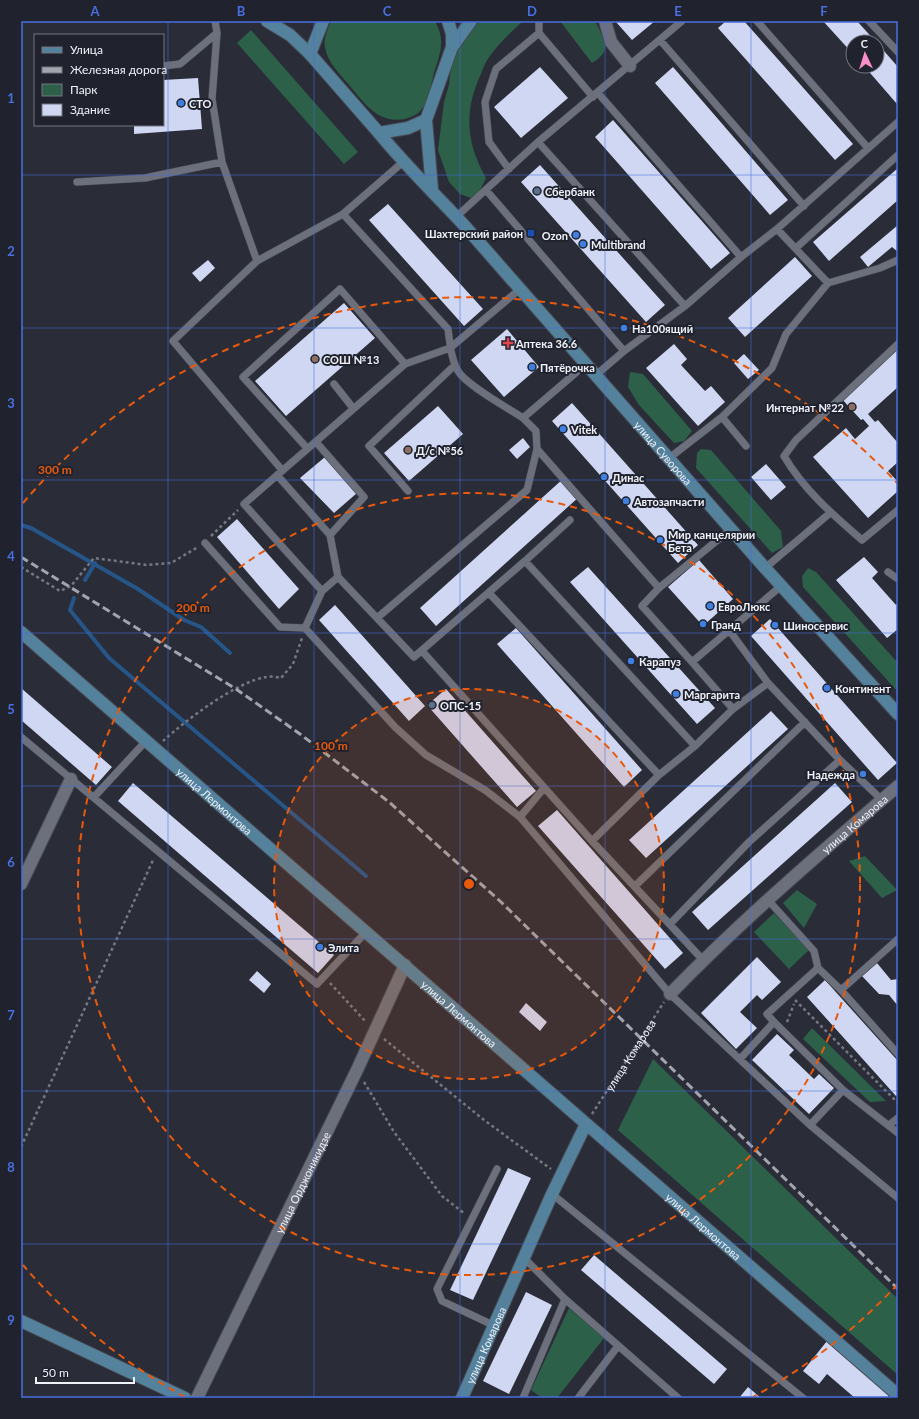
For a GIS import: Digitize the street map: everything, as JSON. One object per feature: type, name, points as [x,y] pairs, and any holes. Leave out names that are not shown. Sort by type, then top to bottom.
[{"type":"main road","name":"улица Суворова","points":[[267,21],[290,35],[310,54],[403,162],[432,189],[668,459],[898,714]]},
{"type":"main road","points":[[310,54],[323,21]]},
{"type":"main road","points":[[448,21],[452,34],[452,46]]},
{"type":"main road","points":[[432,189],[426,120],[452,46],[471,21]]},
{"type":"main road","points":[[379,133],[408,128],[426,120]]},
{"type":"main road","name":"улица Лермонтова","points":[[21,632],[405,965],[894,1395]]},
{"type":"main road","name":"улица Комарова","points":[[466,1397],[552,1194],[586,1124]]},
{"type":"main road","points":[[21,1321],[185,1398]]},
{"type":"street","points":[[605,21],[612,42],[630,66]]},
{"type":"street","points":[[21,884],[71,779]]},
{"type":"street","name":"улица Комарова","points":[[670,994],[703,960],[768,900],[898,786]]},
{"type":"street","name":"улица Орджоникидзе","points":[[197,1398],[357,1070],[405,965]]},
{"type":"lane","points":[[215,21],[217,33],[212,99],[222,162],[257,261]]},
{"type":"lane","points":[[539,21],[539,34],[741,257]]},
{"type":"lane","points":[[456,216],[538,142],[682,21]]},
{"type":"lane","points":[[757,21],[868,148]]},
{"type":"lane","points":[[869,21],[898,52]]},
{"type":"lane","points":[[164,66],[180,64],[217,33]]},
{"type":"lane","points":[[509,169],[489,142],[484,102],[496,69],[539,34]]},
{"type":"lane","points":[[660,40],[804,206]]},
{"type":"lane","points":[[596,375],[624,351],[685,306],[741,257],[777,230],[898,122]]},
{"type":"lane","points":[[538,142],[685,306]]},
{"type":"lane","points":[[796,248],[898,155]]},
{"type":"lane","points":[[77,182],[145,178],[222,162]]},
{"type":"lane","points":[[403,162],[343,214],[257,261],[173,341],[330,535],[338,576],[414,656],[422,651],[570,520]]},
{"type":"lane","points":[[486,190],[624,351]]},
{"type":"lane","points":[[343,214],[448,330],[450,348],[458,373],[480,392],[522,418],[536,431],[537,449],[527,490],[377,618]]},
{"type":"lane","points":[[777,230],[796,248],[828,283]]},
{"type":"lane","points":[[668,459],[722,417],[772,368],[786,334],[828,283],[880,268],[898,260]]},
{"type":"lane","points":[[308,448],[243,377],[340,289],[405,364]]},
{"type":"lane","points":[[322,591],[244,504],[405,364],[450,348],[520,289]]},
{"type":"lane","points":[[898,344],[796,440],[784,456],[791,470],[830,513],[862,540],[898,510]]},
{"type":"lane","points":[[522,418],[586,364]]},
{"type":"lane","points":[[408,492],[369,446],[455,365]]},
{"type":"lane","points":[[334,384],[353,408]]},
{"type":"lane","points":[[722,417],[746,446]]},
{"type":"lane","points":[[316,442],[364,497],[330,535]]},
{"type":"lane","points":[[537,449],[659,588]]},
{"type":"lane","points":[[765,568],[830,513]]},
{"type":"lane","points":[[731,528],[659,588],[642,606],[733,709]]},
{"type":"lane","points":[[205,542],[280,627],[305,628],[395,727],[426,756],[485,790],[520,817],[670,994],[810,1125],[898,1198]]},
{"type":"lane","points":[[525,561],[695,746]]},
{"type":"lane","points":[[888,572],[898,579]]},
{"type":"lane","points":[[305,628],[322,591],[338,576]]},
{"type":"lane","points":[[692,662],[781,586]]},
{"type":"lane","points":[[489,592],[659,775]]},
{"type":"lane","points":[[729,630],[768,683],[840,760],[882,800]]},
{"type":"lane","points":[[422,651],[544,788],[703,960]]},
{"type":"lane","points":[[592,840],[659,775],[695,746],[733,709],[768,683]]},
{"type":"lane","points":[[634,886],[805,722]]},
{"type":"lane","points":[[21,737],[317,984],[366,932]]},
{"type":"lane","points":[[94,797],[146,741]]},
{"type":"lane","points":[[670,924],[749,842],[840,760]]},
{"type":"lane","points":[[520,817],[544,788]]},
{"type":"lane","points":[[768,900],[814,951],[818,968],[841,990],[898,1054]]},
{"type":"lane","points":[[841,990],[898,940]]},
{"type":"lane","points":[[818,968],[768,1014],[785,1034],[843,1090],[898,1133]]},
{"type":"lane","points":[[740,1059],[774,1022]]},
{"type":"lane","points":[[810,1125],[843,1090]]},
{"type":"lane","points":[[889,1125],[898,1118]]},
{"type":"lane","points":[[495,1326],[442,1301],[437,1289],[497,1169]]},
{"type":"lane","points":[[552,1194],[803,1398]]},
{"type":"lane","points":[[524,1258],[566,1299],[678,1398]]},
{"type":"lane","points":[[523,1398],[566,1299]]},
{"type":"lane","points":[[579,1397],[618,1346]]},
{"type":"path","points":[[21,567],[60,591],[71,586],[94,558],[147,564],[171,563],[205,542],[244,504]]},
{"type":"path","points":[[174,732],[236,689],[266,677],[281,678],[293,664],[305,628]]},
{"type":"path","points":[[21,1147],[157,850]]},
{"type":"path","points":[[324,976],[375,1031],[484,1120],[561,1176]]},
{"type":"path","name":"улица Комарова","points":[[586,1124],[670,994]]},
{"type":"path","points":[[789,994],[898,1103]]},
{"type":"path","points":[[785,1034],[787,1019],[795,1000]]},
{"type":"path","points":[[357,1070],[394,1132],[442,1196],[471,1220]]},
{"type":"green space","points":[[331,21],[435,21],[441,41],[440,53],[428,98],[419,112],[414,116],[405,119],[395,120],[373,111],[361,99],[328,58],[325,41]]},
{"type":"green space","points":[[480,21],[523,21],[501,42],[488,58],[471,102],[471,140],[479,165],[486,178],[479,192],[471,198],[460,194],[449,182],[438,150],[444,102],[449,85],[451,66],[457,47]]},
{"type":"green space","points":[[560,21],[595,21],[605,44],[605,49],[599,58],[592,63]]},
{"type":"green space","points":[[251,30],[358,152],[344,164],[237,43]]},
{"type":"green space","points":[[630,372],[643,374],[692,431],[684,441],[674,443],[639,405],[628,387]]},
{"type":"green space","points":[[701,449],[711,450],[781,531],[783,547],[772,553],[696,468],[697,453]]},
{"type":"green space","points":[[808,568],[816,572],[898,663],[898,692],[803,587],[802,576]]},
{"type":"green space","points":[[865,856],[897,890],[882,898],[849,861]]},
{"type":"green space","points":[[797,890],[817,904],[804,928],[783,903]]},
{"type":"green space","points":[[774,913],[809,950],[789,969],[754,932]]},
{"type":"green space","points":[[812,1028],[886,1101],[870,1102],[803,1039]]},
{"type":"green space","points":[[653,1059],[898,1299],[898,1375],[618,1130]]},
{"type":"green space","points":[[569,1308],[604,1338],[557,1398],[542,1398],[531,1390]]},
{"type":"building","points":[[655,21],[632,40],[616,22]]},
{"type":"building","points":[[726,21],[744,21],[853,144],[835,160],[718,28]]},
{"type":"building","points":[[823,21],[857,21],[869,34],[845,34],[845,45]]},
{"type":"building","points":[[885,52],[898,67],[897,104],[871,74],[885,74]]},
{"type":"building","points":[[540,67],[568,98],[521,138],[494,107]]},
{"type":"building","points":[[673,67],[788,200],[770,215],[655,83]]},
{"type":"building","name":"СТО","points":[[198,78],[202,129],[134,134],[134,126],[164,126],[164,80]]},
{"type":"building","points":[[613,120],[730,253],[711,269],[595,137]]},
{"type":"building","points":[[540,165],[665,305],[646,322],[521,182]]},
{"type":"building","points":[[898,168],[898,200],[829,261],[813,242]]},
{"type":"building","points":[[388,204],[483,309],[464,326],[369,220]]},
{"type":"building","points":[[898,225],[898,252],[892,247],[868,267],[860,257]]},
{"type":"building","points":[[795,257],[812,276],[745,337],[728,318]]},
{"type":"building","points":[[208,260],[215,268],[200,282],[192,273]]},
{"type":"building","name":"СОШ №13","points":[[344,303],[375,338],[286,416],[255,381]]},
{"type":"building","points":[[507,329],[539,367],[504,397],[471,360]]},
{"type":"building","points":[[674,344],[687,359],[681,365],[705,391],[711,386],[725,402],[698,426],[646,368]]},
{"type":"building","points":[[898,348],[898,387],[868,414],[875,422],[878,420],[898,443],[898,462],[888,471],[898,482],[898,491],[868,518],[813,457],[846,428],[855,439],[869,426],[863,419],[861,420],[842,399]]},
{"type":"building","points":[[744,354],[759,370],[748,379],[734,363]]},
{"type":"building","points":[[572,403],[698,545],[678,563],[552,421]]},
{"type":"building","points":[[438,406],[463,434],[409,481],[384,453]]},
{"type":"building","points":[[523,438],[530,447],[517,459],[509,450]]},
{"type":"building","points":[[325,457],[357,493],[334,513],[300,478]]},
{"type":"building","points":[[766,464],[786,487],[771,500],[751,477]]},
{"type":"building","points":[[564,478],[580,496],[436,626],[420,608]]},
{"type":"building","points":[[237,519],[299,589],[279,609],[217,537]]},
{"type":"building","points":[[864,557],[878,572],[872,578],[896,605],[898,603],[898,629],[887,638],[836,580]]},
{"type":"building","points":[[699,560],[733,599],[703,626],[668,587]]},
{"type":"building","points":[[588,567],[715,708],[697,724],[570,582]]},
{"type":"building","points":[[335,605],[425,706],[409,721],[319,620]]},
{"type":"building","points":[[770,619],[897,763],[878,780],[751,636]]},
{"type":"building","points":[[516,628],[642,770],[624,787],[497,644]]},
{"type":"building","points":[[21,688],[112,767],[96,785],[21,720]]},
{"type":"building","points":[[446,689],[536,791],[517,807],[427,705]]},
{"type":"building","points":[[771,711],[788,729],[646,858],[629,840]]},
{"type":"building","points":[[133,783],[334,955],[318,973],[118,801]]},
{"type":"building","points":[[835,783],[852,802],[708,930],[692,912]]},
{"type":"building","points":[[557,810],[683,953],[665,969],[538,826]]},
{"type":"building","points":[[757,957],[781,982],[762,1000],[757,995],[740,1012],[757,1028],[736,1049],[701,1013]]},
{"type":"building","points":[[877,963],[891,980],[898,979],[898,1006],[889,995],[879,994],[862,976]]},
{"type":"building","points":[[257,971],[271,984],[264,993],[249,980]]},
{"type":"building","points":[[825,980],[898,1061],[898,1094],[896,1096],[807,997]]},
{"type":"building","points":[[526,1003],[547,1022],[540,1031],[519,1012]]},
{"type":"building","points":[[777,1034],[794,1050],[789,1055],[814,1079],[819,1074],[834,1088],[809,1114],[752,1060]]},
{"type":"building","points":[[508,1168],[531,1178],[473,1300],[450,1290]]},
{"type":"building","points":[[594,1255],[727,1369],[714,1384],[581,1270]]},
{"type":"building","points":[[526,1292],[552,1305],[509,1394],[483,1381]]},
{"type":"building","points":[[827,1341],[890,1394],[887,1398],[855,1398],[827,1374],[819,1384],[803,1371]]},
{"type":"building","points":[[748,1387],[761,1398],[739,1398]]},
{"type":"waterway","points":[[21,525],[31,528],[138,589],[184,620],[201,627],[230,653]]},
{"type":"waterway","points":[[85,580],[95,563]]},
{"type":"waterway","points":[[74,598],[70,610],[109,658],[366,876]]},
{"type":"railway","points":[[21,557],[236,689],[300,734],[389,802],[501,902],[898,1289]]},
{"type":"place","name":"СТО","points":[[181,103]]},
{"type":"place","name":"Сбербанк","points":[[537,191]]},
{"type":"place","name":"Шахтерский район","points":[[531,233]]},
{"type":"place","name":"Ozon","points":[[576,235]]},
{"type":"place","name":"Multibrand","points":[[583,244]]},
{"type":"place","name":"На100ящий","points":[[624,328]]},
{"type":"place","name":"Аптека 36.6","points":[[508,343]]},
{"type":"place","name":"СОШ №13","points":[[315,359]]},
{"type":"place","name":"Пятёрочка","points":[[532,367]]},
{"type":"place","name":"Интернат №22","points":[[852,407]]},
{"type":"place","name":"Vitek","points":[[563,429]]},
{"type":"place","name":"Д/с №56","points":[[408,450]]},
{"type":"place","name":"Динас","points":[[604,477]]},
{"type":"place","name":"Автозапчасти","points":[[626,501]]},
{"type":"place","name":"Мир канцелярии Бета","points":[[660,540]]},
{"type":"place","name":"ЕвроЛюкс","points":[[710,606]]},
{"type":"place","name":"Гранд","points":[[703,624]]},
{"type":"place","name":"Шиносервис","points":[[775,625]]},
{"type":"place","name":"Карапуз","points":[[631,661]]},
{"type":"place","name":"Континент","points":[[827,688]]},
{"type":"place","name":"Маргарита","points":[[676,694]]},
{"type":"place","name":"ОПС-15","points":[[432,705]]},
{"type":"place","name":"Надежда","points":[[863,774]]},
{"type":"place","name":"Элита","points":[[320,947]]}]
